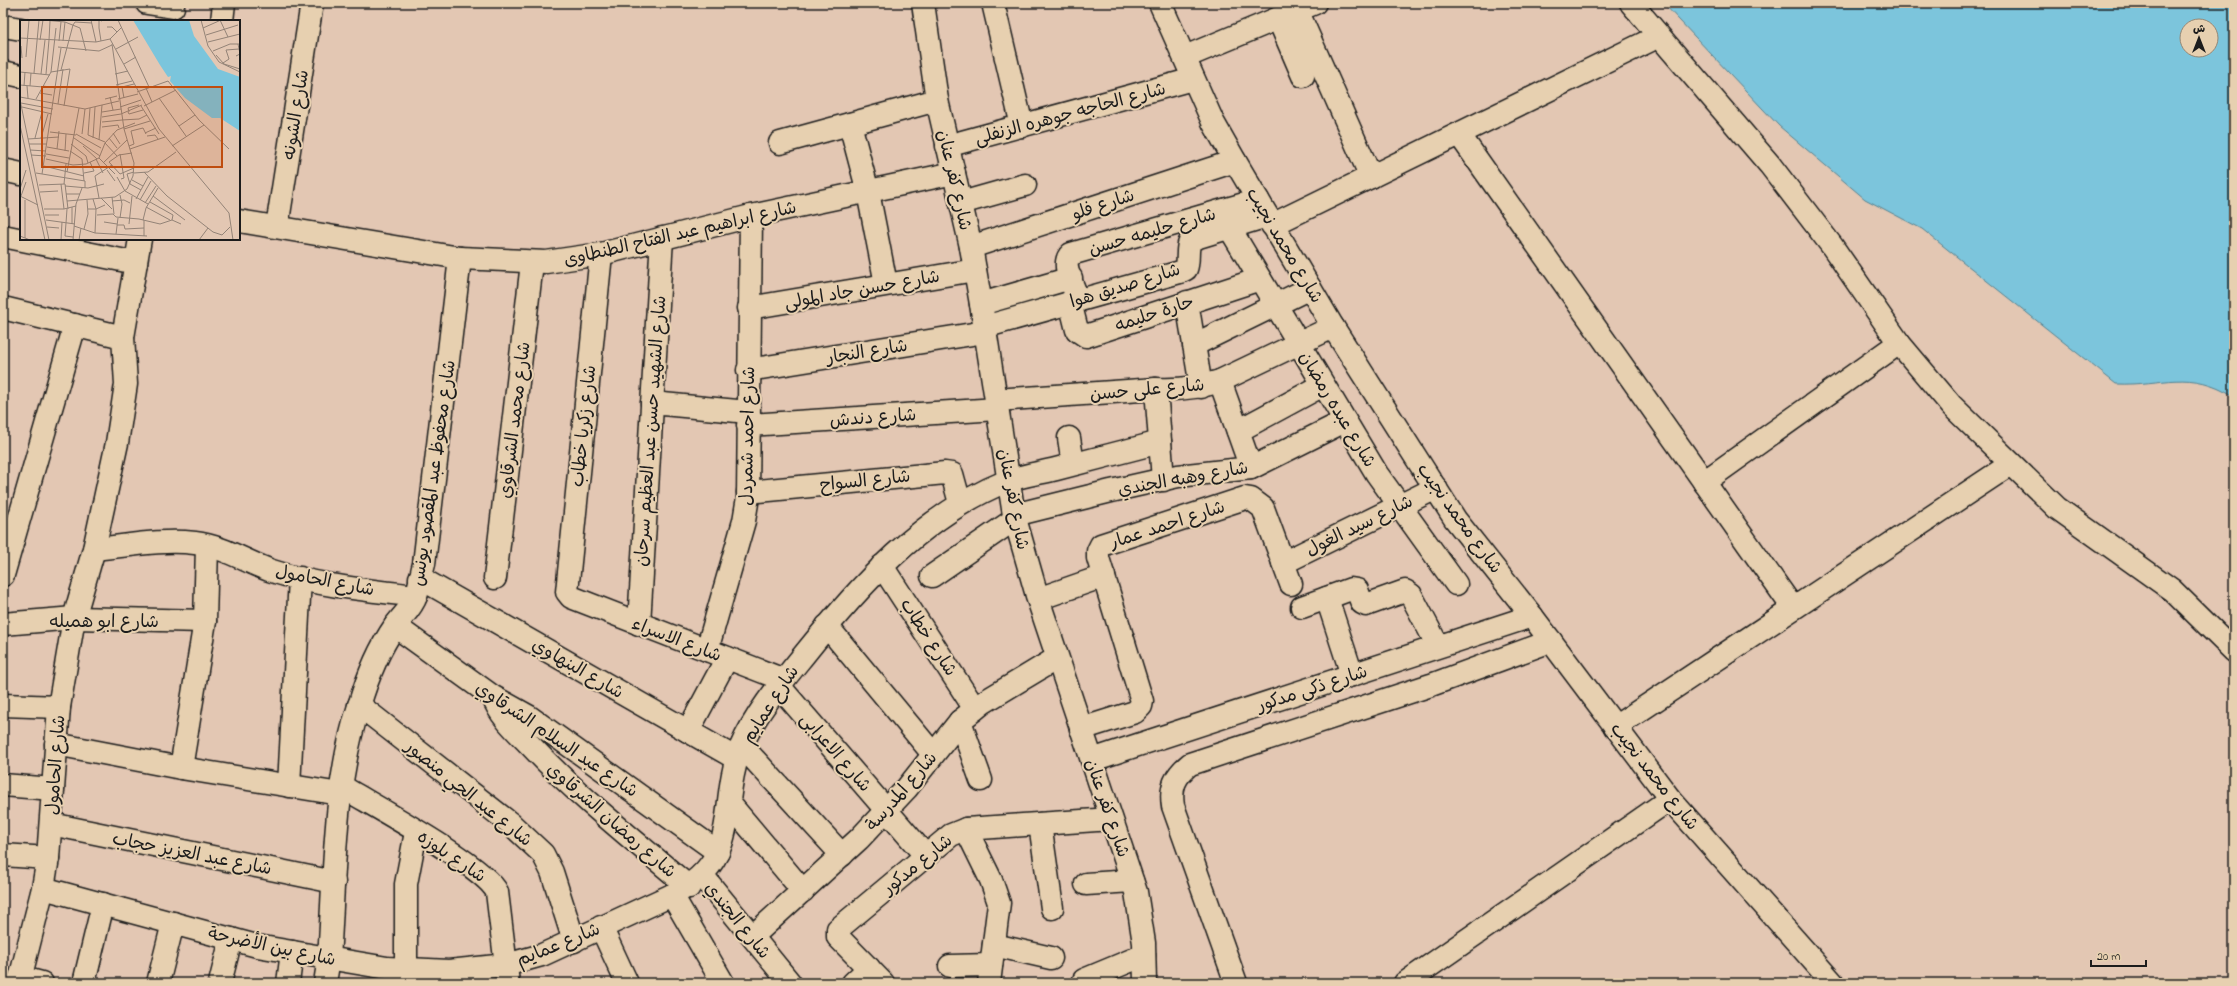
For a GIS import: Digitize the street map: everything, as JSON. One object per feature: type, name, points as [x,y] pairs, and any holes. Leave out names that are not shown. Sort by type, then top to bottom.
[{"type":"street","points":[[147,3],[173,10]]},
{"type":"street","points":[[222,20],[224,3]]},
{"type":"street","name":"شارع الشونه","points":[[277,227],[312,3]]},
{"type":"street","name":"شارع كفر عنان","points":[[923,3],[937,100],[971,247],[1015,517],[1038,600],[1132,882],[1144,943],[1145,983]]},
{"type":"street","points":[[993,3],[1022,126]]},
{"type":"street","name":"شارع محمد نجيب","points":[[1160,3],[1213,122],[1235,161],[1333,327],[1455,518],[1532,616],[1670,799],[1833,983]]},
{"type":"street","points":[[1631,3],[1770,165],[1832,246],[1853,279],[1899,343],[1952,406],[2057,508],[2172,590],[2234,651]]},
{"type":"street","points":[[1185,57],[1306,6],[1371,177]]},
{"type":"street","points":[[1278,18],[1303,76]]},
{"type":"street","points":[[3,26],[20,29]]},
{"type":"street","points":[[1266,214],[1371,177],[1659,36]]},
{"type":"street","points":[[3,72],[20,76]]},
{"type":"street","name":"شارع الحاجه جوهره الزنفلى","points":[[948,146],[1194,79]]},
{"type":"street","points":[[780,142],[937,100]]},
{"type":"street","points":[[850,124],[868,192],[886,284]]},
{"type":"street","points":[[1459,134],[1793,608]]},
{"type":"street","name":"شارع فلو","points":[[971,247],[1235,161]]},
{"type":"street","points":[[3,170],[20,174]]},
{"type":"street","name":"شارع ابراهيم عبد الفتاح الطنطاوى","points":[[240,221],[460,258],[532,263],[601,254],[751,216],[954,173]]},
{"type":"street","points":[[961,203],[1025,185]]},
{"type":"street","name":"شارع صديق هوا","points":[[985,330],[1074,300],[1186,269],[1188,265],[1188,246],[1192,239],[1266,214]]},
{"type":"street","name":"شارع حليمه حسن","points":[[1074,300],[1071,278],[1066,266],[1068,257],[1071,254],[1266,214]]},
{"type":"street","name":"شارع احمد شمردل","points":[[708,650],[744,521],[748,492],[748,370],[751,216]]},
{"type":"street","name":"شارع عبده رمضان","points":[[1229,227],[1377,474],[1456,584]]},
{"type":"street","points":[[3,236],[20,239]]},
{"type":"street","name":"شارع الشهيد حسن عبد العظيم سرحان","points":[[639,624],[662,238]]},
{"type":"street","points":[[23,240],[136,263]]},
{"type":"street","name":"شارع الحامول","points":[[19,980],[43,888],[48,858],[59,707],[74,618],[94,548],[117,443],[126,384],[123,337],[140,240]]},
{"type":"street","name":"شارع زكريا خطاب","points":[[571,597],[566,592],[601,254]]},
{"type":"street","name":"شارع محفوظ عبد المقصود يونس","points":[[326,983],[341,790],[348,745],[359,705],[381,652],[395,626],[408,610],[418,587],[429,529],[460,258]]},
{"type":"street","name":"شارع محمد الشرقاوي","points":[[495,578],[532,263]]},
{"type":"street","name":"شارع حسن جاد المولى","points":[[749,308],[975,270]]},
{"type":"street","points":[[981,304],[1071,278]]},
{"type":"street","name":"حارة حليمه","points":[[1074,300],[1077,330],[1086,336],[1260,279]]},
{"type":"street","points":[[1194,345],[1310,288]]},
{"type":"street","points":[[1187,302],[1194,345],[1211,384],[1238,431],[1251,468]]},
{"type":"street","points":[[3,308],[123,337]]},
{"type":"street","points":[[3,575],[75,325]]},
{"type":"street","name":"شارع على حسن","points":[[997,404],[1156,389],[1179,390],[1211,384],[1333,327]]},
{"type":"street","name":"شارع النجار","points":[[748,370],[985,330]]},
{"type":"street","points":[[1704,482],[1899,343]]},
{"type":"street","points":[[1238,431],[1323,385]]},
{"type":"street","points":[[1156,389],[1163,480]]},
{"type":"street","name":"شارع دندش","points":[[652,403],[748,419],[997,404]]},
{"type":"street","name":"شارع وهبه الجندي","points":[[1015,517],[1111,491],[1178,476],[1251,468],[1345,421]]},
{"type":"street","points":[[1068,438],[1073,464]]},
{"type":"street","name":"شارع عمايم","points":[[507,974],[542,955],[688,886],[718,852],[726,828],[739,752],[781,683],[827,626],[882,566],[930,525],[960,503],[1008,481],[1160,442]]},
{"type":"street","points":[[1615,726],[2011,464]]},
{"type":"street","name":"شارع السواح","points":[[748,492],[945,473],[952,474],[955,478],[960,503]]},
{"type":"street","name":"شارع سيد الغول","points":[[1283,563],[1436,488]]},
{"type":"street","name":"شارع احمد عمار","points":[[1081,729],[1135,712],[1141,706],[1142,701],[1098,554],[1101,545],[1245,498],[1251,499],[1263,508],[1291,584]]},
{"type":"street","points":[[932,576],[1015,517]]},
{"type":"street","name":"شارع الحامول","points":[[94,548],[170,542],[195,543],[222,550],[272,571],[328,585],[418,587]]},
{"type":"street","points":[[181,768],[205,621],[207,546]]},
{"type":"street","name":"شارع خطاب","points":[[882,566],[968,715],[981,780]]},
{"type":"street","points":[[1038,600],[1104,576]]},
{"type":"street","points":[[289,786],[300,578]]},
{"type":"street","name":"شارع البنهاوي","points":[[418,587],[688,731],[739,752],[842,855]]},
{"type":"street","points":[[1302,607],[1353,588],[1357,590],[1364,604],[1368,605],[1401,591],[1409,593],[1438,646]]},
{"type":"street","name":"شارع الاسراء","points":[[571,597],[708,650],[781,683]]},
{"type":"street","points":[[1327,598],[1352,675]]},
{"type":"street","name":"شارع ذكى مدكور","points":[[1092,760],[1532,616]]},
{"type":"street","name":"شارع ابو هميله","points":[[3,624],[74,618],[205,621]]},
{"type":"street","name":"شارع عبد السلام الشرقاوي","points":[[395,626],[492,696],[528,716],[718,852]]},
{"type":"street","points":[[827,626],[933,754]]},
{"type":"street","points":[[1236,983],[1173,806],[1172,794],[1174,782],[1181,771],[1190,764],[1431,685],[1551,641]]},
{"type":"street","points":[[688,731],[727,658]]},
{"type":"street","name":"شارع المدرسة","points":[[752,936],[842,855],[886,810],[907,788],[933,754],[968,715],[1057,658]]},
{"type":"street","name":"شارع الاعرابى","points":[[781,683],[886,810],[926,855]]},
{"type":"street","name":"شارع رمضان الشرقاوي","points":[[492,696],[497,708],[505,719],[549,765],[688,886]]},
{"type":"street","points":[[3,705],[59,707]]},
{"type":"street","name":"شارع عبد الحي منصور","points":[[359,705],[511,824],[543,854],[552,872],[574,941]]},
{"type":"street","points":[[56,744],[181,768],[289,786],[341,790]]},
{"type":"street","points":[[3,785],[53,789]]},
{"type":"street","name":"شارع بلوزه","points":[[341,790],[416,832],[462,860],[494,885],[497,892],[507,974]]},
{"type":"street","points":[[1406,983],[1670,799]]},
{"type":"street","points":[[730,804],[803,891]]},
{"type":"street","name":"شارع مدكور","points":[[876,975],[838,937],[838,929],[951,835],[966,829],[1112,819]]},
{"type":"street","name":"شارع عبد العزيز حجاب","points":[[51,824],[334,882]]},
{"type":"street","points":[[1040,824],[1052,908]]},
{"type":"street","points":[[966,829],[992,880],[999,903],[992,964]]},
{"type":"street","points":[[406,969],[406,884],[416,832]]},
{"type":"street","points":[[3,855],[48,858]]},
{"type":"street","points":[[1086,884],[1132,882]]},
{"type":"street","points":[[688,886],[723,983]]},
{"type":"street","name":"شارع الجندي","points":[[688,886],[752,936],[790,983]]},
{"type":"street","name":"شارع بين الأضرحة","points":[[43,888],[231,939],[292,952],[406,969],[507,974]]},
{"type":"street","points":[[84,983],[103,904]]},
{"type":"street","points":[[158,983],[173,923]]},
{"type":"street","points":[[601,927],[627,983]]},
{"type":"street","points":[[220,983],[231,939]]},
{"type":"street","points":[[288,983],[292,952]]},
{"type":"street","points":[[1084,980],[1144,955]]},
{"type":"street","points":[[950,966],[992,964],[1051,958]]},
{"type":"street","points":[[853,983],[876,975]]},
{"type":"street","points":[[19,980],[42,983]]},
{"type":"water","points":[[1663,3],[2234,3],[2234,396],[2218,388],[2190,380],[2116,384],[1922,229],[1865,199],[1779,126]]}]
